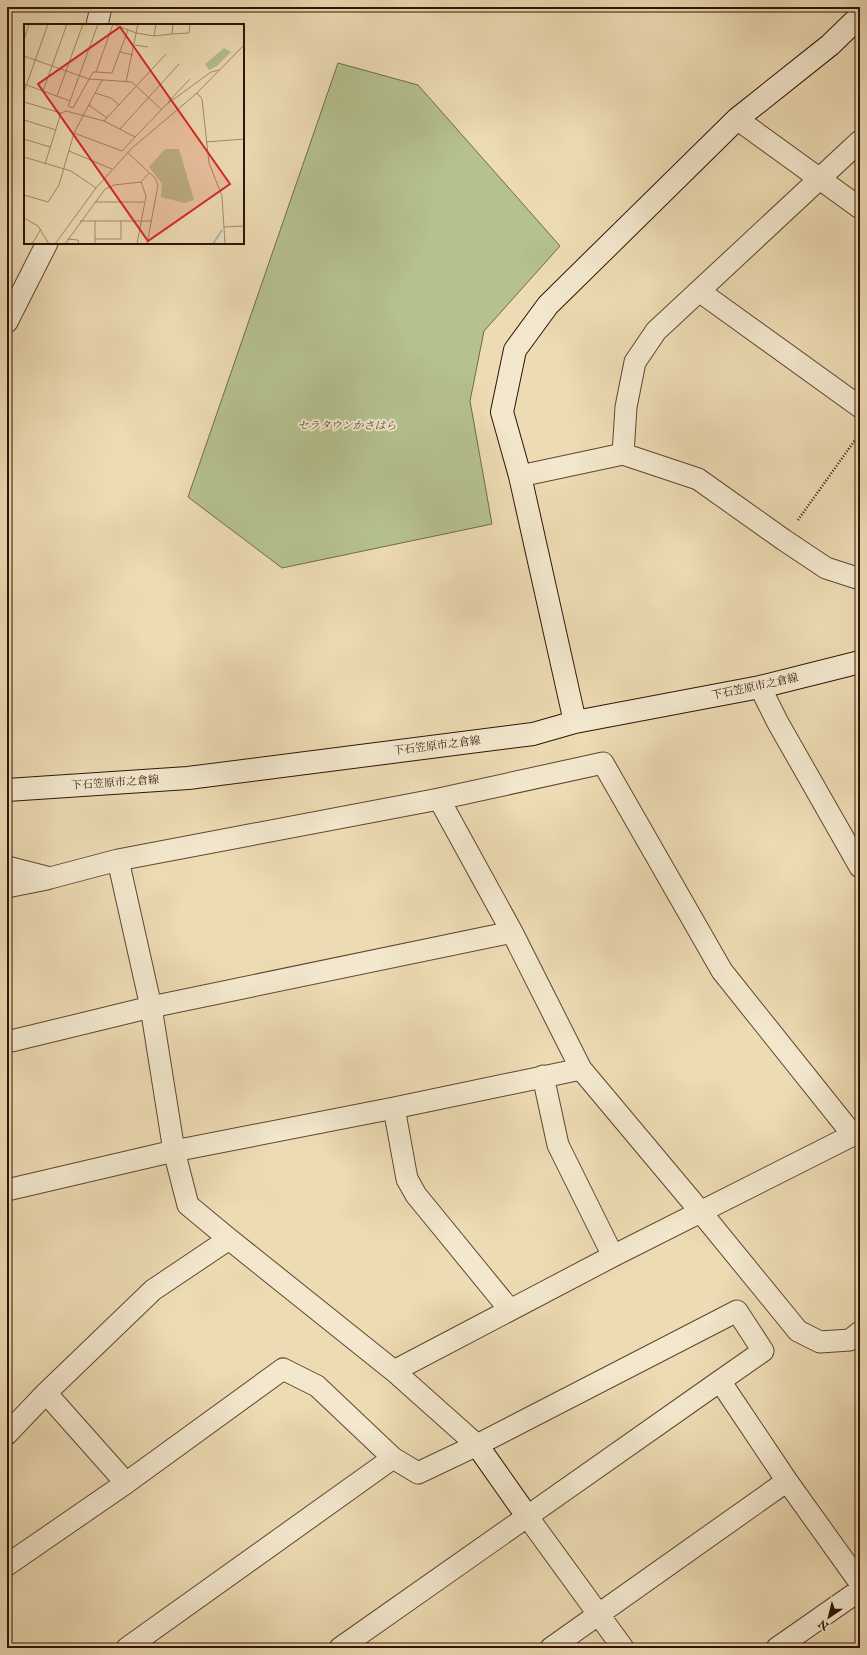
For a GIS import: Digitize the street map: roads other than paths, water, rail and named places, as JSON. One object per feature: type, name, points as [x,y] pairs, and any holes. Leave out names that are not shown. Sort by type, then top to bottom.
[{"type":"street","points":[[97,24],[101,7]]},
{"type":"street","points":[[575,722],[520,476],[502,412],[515,350],[548,305],[737,119],[830,45],[860,16]]},
{"type":"street","points":[[737,119],[860,208]]},
{"type":"street","points":[[623,454],[626,407],[635,362],[656,331],[860,140]]},
{"type":"street","points":[[7,322],[46,244]]},
{"type":"street","points":[[699,292],[860,406]]},
{"type":"street","points":[[520,476],[623,454],[698,479],[826,568],[860,579]]},
{"type":"street","name":"下石笠原市之倉線","points":[[7,790],[188,778],[533,734],[575,722],[760,687],[860,662]]},
{"type":"street","points":[[760,687],[778,724],[860,867]]},
{"type":"street","points":[[7,887],[50,878],[118,860],[439,799],[603,763],[722,971],[856,1132],[613,1256],[394,1371]]},
{"type":"street","points":[[439,799],[512,932],[581,1069],[798,1331],[820,1342],[857,1341]]},
{"type":"street","points":[[118,860],[151,1007],[174,1151],[188,1205],[394,1371],[477,1445],[623,1648]]},
{"type":"street","points":[[7,867],[50,878]]},
{"type":"street","points":[[7,1042],[151,1007],[512,932]]},
{"type":"street","points":[[7,1190],[174,1151],[394,1108],[581,1069]]},
{"type":"street","points":[[543,1076],[558,1145],[613,1256]]},
{"type":"street","points":[[394,1108],[407,1179],[416,1195],[510,1310]]},
{"type":"street","points":[[7,1434],[46,1393],[153,1290],[229,1239]]},
{"type":"street","points":[[7,1566],[126,1483],[283,1369],[317,1386],[393,1458],[418,1473],[477,1445],[737,1311],[763,1351],[340,1648]]},
{"type":"street","points":[[720,1381],[860,1583]]},
{"type":"street","points":[[46,1393],[126,1483]]},
{"type":"street","points":[[127,1648],[393,1458]]},
{"type":"street","points":[[551,1648],[788,1481]]},
{"type":"street","points":[[776,1648],[860,1590]]},
{"type":"park label","name":"セラタウンかさはら","points":[[347,426]]}]
